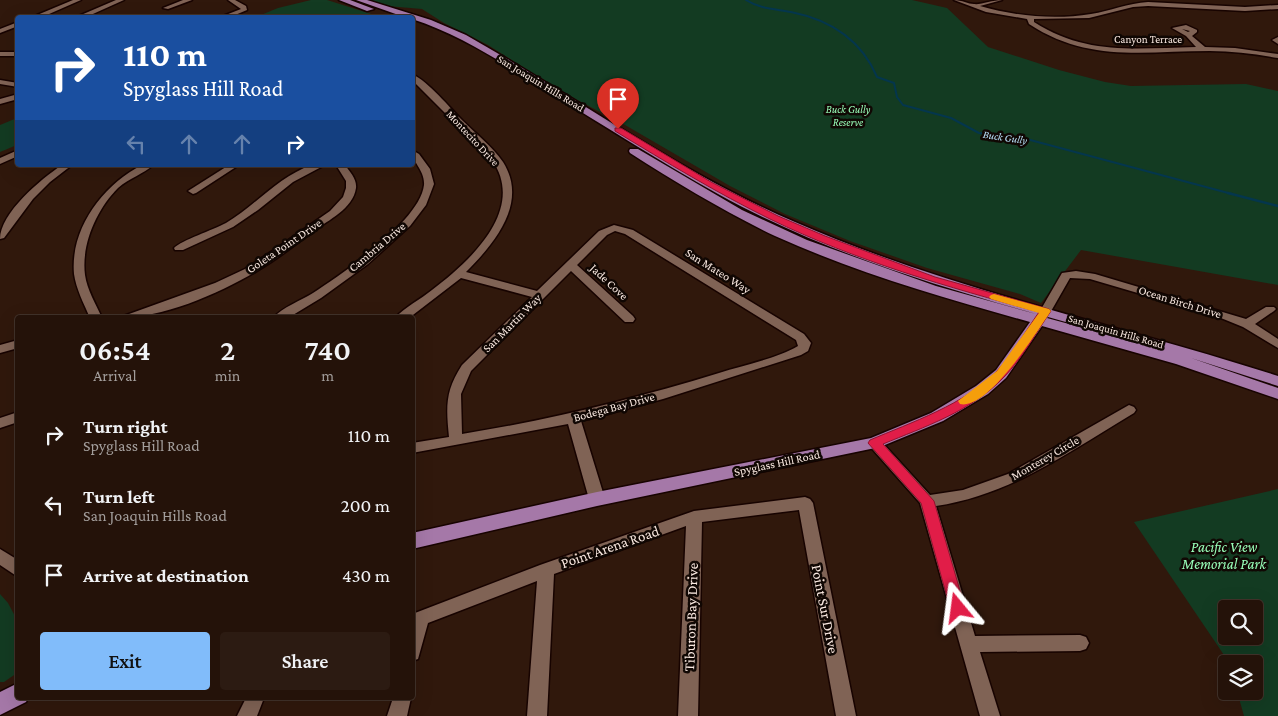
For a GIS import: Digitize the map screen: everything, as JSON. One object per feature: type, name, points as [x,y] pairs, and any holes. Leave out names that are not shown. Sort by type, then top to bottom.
[{"type":"main road","points":[[342,0],[386,15]]},
{"type":"main road","name":"San Joaquin Hills Road","points":[[360,0],[406,15]]},
{"type":"main road","name":"San Joaquin Hills Road","points":[[415,18],[463,37],[708,184],[775,218],[854,251],[932,279],[1278,394]]},
{"type":"main road","name":"San Joaquin Hills Road","points":[[415,24],[465,46],[691,187],[766,227],[818,250],[893,277],[1042,316],[1166,345],[1278,382]]},
{"type":"main road","name":"Spyglass Hill Road","points":[[415,540],[597,499],[874,443],[937,417],[982,390],[1001,374],[1042,316]]},
{"type":"main road","points":[[0,704],[15,696]]},
{"type":"street","points":[[59,0],[76,1]]},
{"type":"street","points":[[78,15],[121,0]]},
{"type":"street","points":[[166,8],[189,0]]},
{"type":"street","points":[[230,15],[244,10],[244,7],[231,0]]},
{"type":"street","points":[[957,0],[1008,13],[1030,16],[1072,17],[1091,16],[1122,7],[1143,4],[1178,4],[1238,10],[1278,6]]},
{"type":"street","points":[[975,6],[999,0]]},
{"type":"street","points":[[1135,0],[1143,4]]},
{"type":"street","points":[[40,15],[76,1]]},
{"type":"street","points":[[44,13],[61,14]]},
{"type":"street","name":"Canyon Terrace","points":[[1030,16],[1031,23],[1042,32],[1084,46],[1128,50],[1203,49],[1278,56]]},
{"type":"street","points":[[0,31],[15,25]]},
{"type":"street","points":[[1188,34],[1203,49]]},
{"type":"street","points":[[0,54],[15,54]]},
{"type":"street","name":"Montecito Drive","points":[[405,315],[460,274],[485,246],[500,221],[507,197],[505,176],[494,157],[415,79]]},
{"type":"street","points":[[0,82],[15,84]]},
{"type":"street","points":[[0,102],[15,97]]},
{"type":"street","points":[[0,161],[15,154]]},
{"type":"street","name":"Cambria Drive","points":[[284,315],[371,256],[412,218],[426,198],[429,183],[426,170],[415,156]]},
{"type":"street","points":[[0,236],[28,196],[47,179],[65,167]]},
{"type":"street","points":[[95,315],[80,275],[79,258],[85,234],[109,193],[127,177],[145,167]]},
{"type":"street","points":[[193,190],[232,167]]},
{"type":"street","points":[[179,248],[221,231],[256,207],[293,176],[316,167]]},
{"type":"street","name":"Goleta Point Drive","points":[[135,315],[161,308],[209,290],[268,260],[334,212],[346,200],[350,193],[350,179],[341,167]]},
{"type":"street","name":"San Martin Way","points":[[456,440],[453,394],[459,378],[539,295],[603,233],[614,228]]},
{"type":"street","name":"San Mateo Way","points":[[614,228],[629,232],[800,337],[805,343]]},
{"type":"street","name":"Jade Cove","points":[[571,264],[629,319]]},
{"type":"street","points":[[460,274],[539,295]]},
{"type":"street","name":"Spyglass Hill Road","points":[[1042,316],[1066,275],[1076,274]]},
{"type":"street","name":"Ocean Birch Drive","points":[[1076,274],[1092,276],[1193,305],[1246,324],[1278,344]]},
{"type":"street","points":[[1246,324],[1270,309]]},
{"type":"street","name":"Bodega Bay Drive","points":[[415,447],[573,418],[688,387],[797,352],[804,348],[805,343]]},
{"type":"street","points":[[0,349],[15,345]]},
{"type":"street","name":"Monterey Circle","points":[[927,501],[964,496],[1013,478],[1129,410]]},
{"type":"street","points":[[0,423],[15,418]]},
{"type":"street","points":[[573,418],[597,499]]},
{"type":"street","points":[[874,443],[927,501],[990,716]]},
{"type":"street","name":"Point Arena Road","points":[[415,641],[421,618],[546,570],[694,518],[805,503]]},
{"type":"street","name":"Point Sur Drive","points":[[805,503],[846,716]]},
{"type":"street","name":"Tiburon Bay Drive","points":[[688,716],[694,518]]},
{"type":"street","points":[[0,556],[15,568]]},
{"type":"street","points":[[536,716],[546,570]]},
{"type":"street","points":[[968,644],[1080,643]]},
{"type":"street","points":[[247,716],[254,700]]},
{"type":"street","points":[[397,716],[401,700]]},
{"type":"green space","points":[[311,0],[327,0],[375,15],[261,15],[278,8]]},
{"type":"green space","name":"Buck Gully Reserve","points":[[369,0],[912,0],[947,8],[988,47],[1059,70],[1105,82],[1131,86],[1246,84],[1278,91],[1278,285],[1081,250],[1041,303],[1020,294],[927,268],[850,241],[785,214],[730,186],[625,125],[560,91],[488,45],[444,23],[422,9],[387,6]]},
{"type":"green space","points":[[15,119],[15,146],[0,152],[0,125]]},
{"type":"green space","name":"Pacific View Memorial Park","points":[[1278,489],[1278,716],[1244,716],[1240,700],[1263,700],[1263,655],[1224,655],[1134,522]]},
{"type":"green space","points":[[0,594],[8,603],[15,616],[15,674],[4,682],[0,682]]},
{"type":"waterway","name":"Buck Gully","points":[[746,0],[762,7],[791,12],[819,20],[843,33],[862,52],[877,77],[894,83],[897,97],[903,105],[951,118],[979,133],[1019,137],[1232,194]]},
{"type":"waterway","name":"Buck Gully","points":[[1228,193],[1278,206]]},
{"type":"slow traffic","points":[[964,401],[982,390],[1001,374],[1046,311],[994,297]]},
{"type":"route","points":[[618,129],[708,184],[775,218],[822,238],[932,279],[1046,311],[1001,374],[982,390],[937,417],[874,443],[927,501],[958,608]]}]
